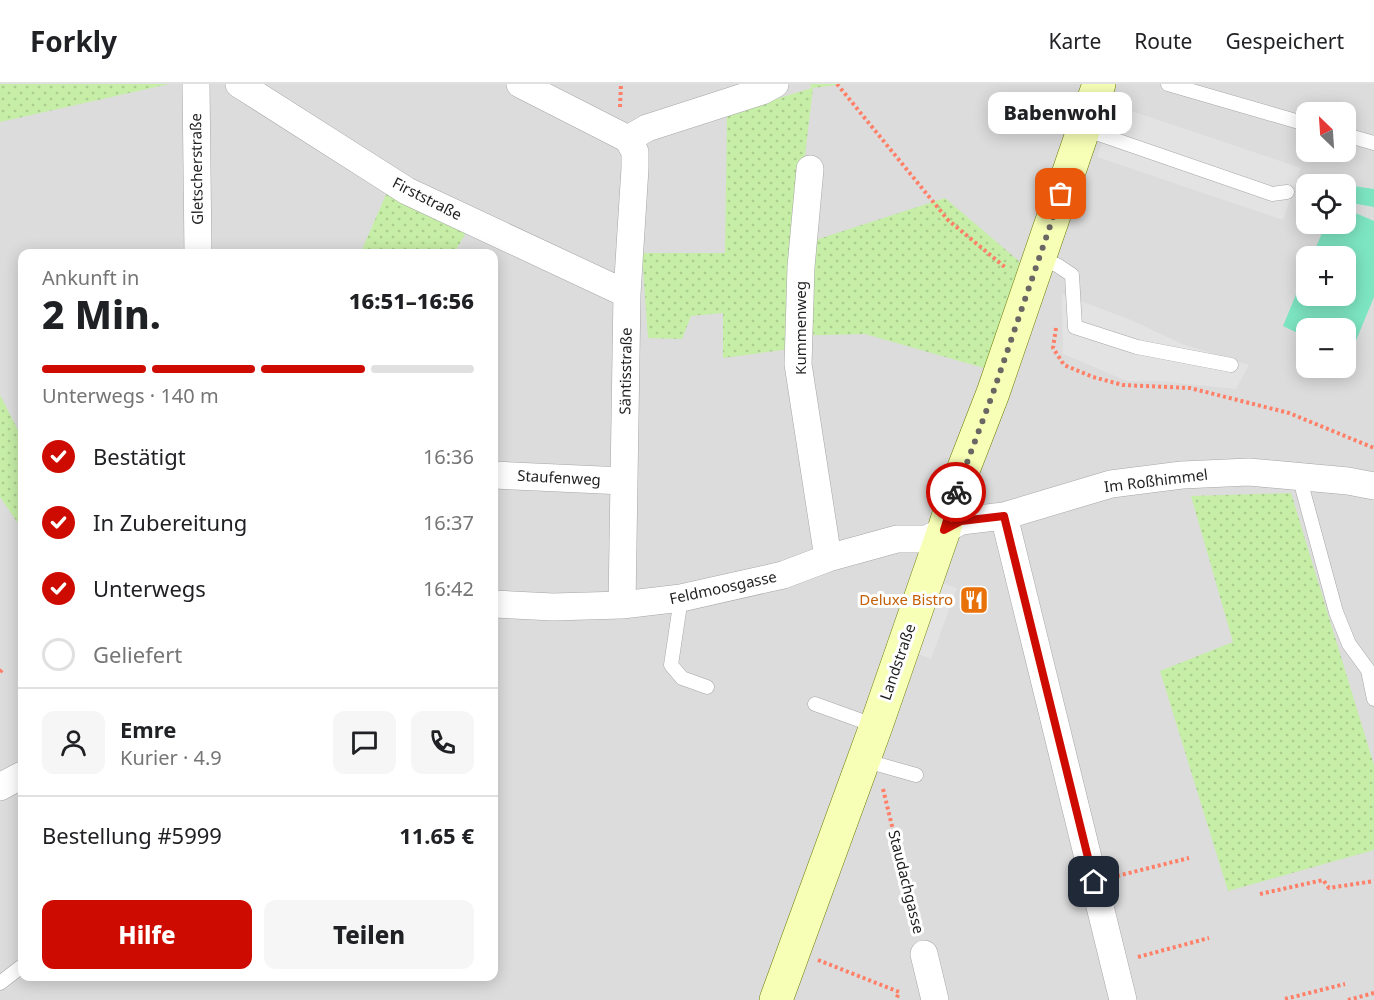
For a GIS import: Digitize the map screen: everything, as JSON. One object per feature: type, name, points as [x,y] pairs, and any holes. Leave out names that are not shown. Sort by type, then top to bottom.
[{"type":"street","name":"Gletscherstraße","points":[[196,84],[198,249]]},
{"type":"street","name":"Firststraße","points":[[239,84],[407,191],[627,294]]},
{"type":"street","points":[[520,84],[628,139],[646,128],[762,91],[775,84]]},
{"type":"street","name":"Landstraße","points":[[776,1000],[871,760],[876,726],[960,478],[993,393],[1099,84]]},
{"type":"street","name":"Säntisstraße","points":[[622,605],[627,294],[635,168],[635,152],[628,139]]},
{"type":"street","name":"Kummenweg","points":[[810,169],[801,267],[798,364],[828,558]]},
{"type":"street","name":"Im Roßhimmel","points":[[944,530],[961,521],[1004,516],[1111,484],[1182,475],[1249,472],[1374,486]]},
{"type":"street","name":"Staufenweg","points":[[498,475],[624,481]]},
{"type":"street","points":[[1004,516],[1123,1000]]},
{"type":"street","name":"Feldmoosgasse","points":[[498,604],[553,607],[622,605],[681,598],[783,575],[828,558],[897,539],[927,538],[944,530]]},
{"type":"street","points":[[0,787],[18,777]]},
{"type":"street","name":"Staudachgasse","points":[[924,954],[935,1000]]},
{"type":"lane","points":[[1168,84],[1296,121]]},
{"type":"lane","points":[[1084,129],[1272,194],[1287,192]]},
{"type":"lane","points":[[1356,138],[1374,143]]},
{"type":"lane","points":[[1035,270],[1057,265],[1072,275],[1075,327],[1137,347],[1231,365]]},
{"type":"lane","points":[[1299,476],[1336,612],[1349,644],[1371,670],[1374,699]]},
{"type":"lane","points":[[681,598],[671,665],[682,678],[707,687]]},
{"type":"lane","points":[[815,704],[876,726]]},
{"type":"lane","points":[[871,760],[916,775]]},
{"type":"lane","points":[[0,982],[18,969]]},
{"type":"path","points":[[837,84],[948,220],[1014,274],[1035,270]]},
{"type":"path","points":[[1056,321],[1053,348],[1065,365],[1093,377],[1123,385],[1190,388],[1267,407],[1289,413],[1374,448]]},
{"type":"path","name":"Staudachgasse","points":[[871,760],[924,954]]},
{"type":"path","points":[[1094,882],[1189,858]]},
{"type":"path","points":[[1260,894],[1323,880],[1329,888],[1374,881]]},
{"type":"path","points":[[1114,963],[1209,938]]},
{"type":"path","points":[[794,950],[899,992],[896,1000]]},
{"type":"path","points":[[1285,999],[1345,984]]},
{"type":"path","points":[[1348,1000],[1374,993]]},
{"type":"shaded area","points":[[0,84],[1374,84],[1374,1000],[0,1000]]},
{"type":"shaded area","points":[[1114,105],[1301,168],[1299,174],[1296,174],[1296,182],[1283,220],[1097,157]]},
{"type":"shaded area","points":[[1062,294],[1131,320],[1182,344],[1249,365],[1236,389],[1158,381],[1127,381],[1063,354]]},
{"type":"shaded area","name":"Deluxe Bistro","points":[[942,583],[957,588],[931,659],[916,653]]},
{"type":"green space","points":[[0,84],[169,84],[0,122]]},
{"type":"green space","points":[[810,84],[844,84],[813,88],[794,247],[945,198],[1020,262],[984,368],[865,334],[788,336],[789,349],[723,358],[723,313],[691,316],[682,339],[648,338],[642,253],[725,253],[727,114],[812,88]]},
{"type":"green space","points":[[1356,186],[1374,189],[1374,207],[1356,204]]},
{"type":"green space","points":[[388,190],[466,233],[456,249],[362,249]]},
{"type":"green space","points":[[1356,213],[1374,221],[1374,297],[1356,340],[1356,318],[1296,318],[1296,332],[1283,326],[1296,294],[1296,306],[1356,306],[1356,246],[1316,246],[1322,234],[1356,234]]},
{"type":"green space","points":[[0,395],[18,430],[18,523],[0,497]]},
{"type":"green space","points":[[1291,493],[1374,765],[1374,850],[1228,891],[1160,671],[1233,642],[1191,496]]},
{"type":"way so far","points":[[956,492],[993,393],[1061,194]]},
{"type":"place","name":"Babenwohl","points":[[1061,194]]},
{"type":"place","name":"Deluxe Bistro","points":[[974,600]]},
{"type":"route","points":[[956,492],[944,530],[961,521],[1004,516],[1094,882]]}]
